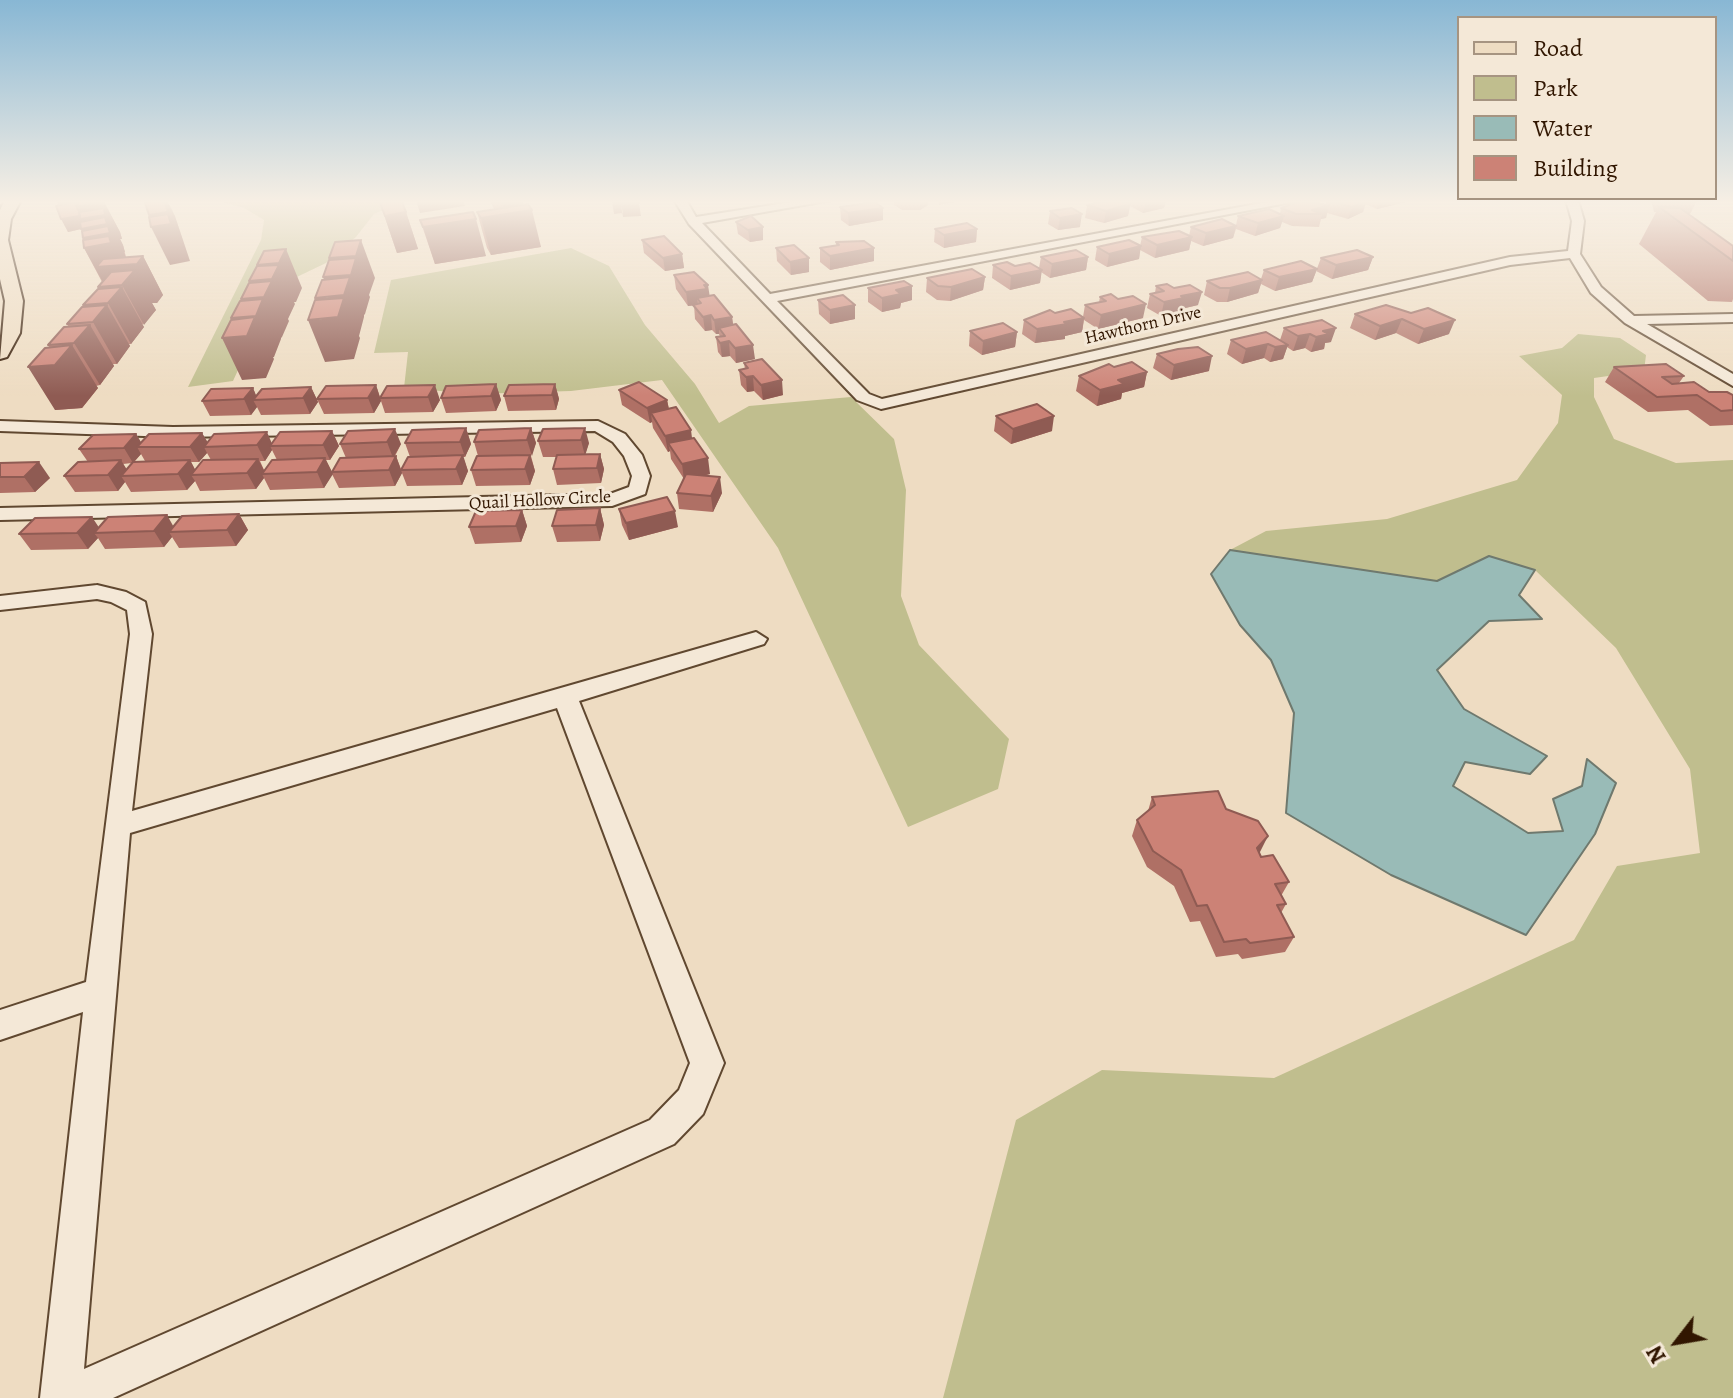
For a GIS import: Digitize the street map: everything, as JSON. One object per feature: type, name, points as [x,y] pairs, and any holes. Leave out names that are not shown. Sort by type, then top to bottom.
[{"type":"main road","points":[[0,353],[10,333],[3,265]]},
{"type":"street","points":[[735,265],[767,299],[947,265]]},
{"type":"street","name":"Hawthorn Drive","points":[[767,299],[863,397],[881,404],[898,403],[1492,265]]},
{"type":"street","points":[[1581,265],[1596,290],[1630,320],[1733,381]]},
{"type":"street","points":[[1630,320],[1733,318]]},
{"type":"street","name":"Quail Hollow Circle","points":[[0,426],[173,432],[598,426],[619,438],[633,455],[641,476],[638,490],[612,500],[0,514]]},
{"type":"street","points":[[0,603],[97,592],[137,607],[141,634],[100,992],[64,1398],[662,1132],[691,1102],[707,1063],[565,697]]},
{"type":"street","points":[[117,826],[756,639]]},
{"type":"street","points":[[0,1025],[100,992]]},
{"type":"green space","points":[[248,265],[321,265],[276,287],[233,381],[188,387]]},
{"type":"green space","points":[[474,265],[607,265],[645,325],[695,384],[719,423],[749,406],[851,397],[894,439],[906,490],[901,596],[919,645],[1009,739],[998,789],[908,827],[778,548],[662,380],[571,391],[477,394],[404,388],[408,352],[374,353],[391,280]]},
{"type":"green space","points":[[1578,334],[1620,338],[1646,355],[1644,371],[1594,378],[1594,397],[1614,439],[1676,463],[1733,460],[1733,1398],[943,1398],[1016,1120],[1102,1070],[1274,1078],[1574,940],[1617,866],[1700,853],[1690,769],[1616,648],[1535,570],[1489,556],[1437,581],[1230,550],[1266,531],[1387,519],[1517,480],[1558,423],[1562,395],[1519,356],[1562,348]]},
{"type":"water","points":[[1230,550],[1437,581],[1489,556],[1535,570],[1519,595],[1542,619],[1489,621],[1437,670],[1464,709],[1547,756],[1530,774],[1465,762],[1453,786],[1528,833],[1563,831],[1553,799],[1582,786],[1587,759],[1616,783],[1595,834],[1526,935],[1391,875],[1286,813],[1294,713],[1271,660],[1240,625],[1211,574]]},
{"type":"building","points":[[279,265],[272,279],[249,281],[257,266]]},
{"type":"building","points":[[327,265],[354,265],[351,275],[323,277]]},
{"type":"building","points":[[993,265],[1034,265],[1042,270],[1011,276]]},
{"type":"building","points":[[1284,265],[1309,265],[1317,269],[1279,277],[1264,270]]},
{"type":"building","points":[[972,269],[985,277],[951,287],[938,286],[927,278]]},
{"type":"building","points":[[135,270],[122,285],[98,287],[111,272]]},
{"type":"building","points":[[694,272],[708,285],[704,285],[707,289],[686,292],[674,275]]},
{"type":"building","points":[[1248,272],[1262,280],[1230,288],[1220,288],[1207,281]]},
{"type":"building","points":[[350,277],[344,295],[315,298],[322,280]]},
{"type":"building","points":[[272,281],[264,297],[241,299],[249,283]]},
{"type":"building","points":[[904,281],[912,286],[896,290],[901,294],[882,298],[868,288]]},
{"type":"building","points":[[1167,284],[1174,288],[1190,285],[1202,292],[1164,302],[1150,294],[1164,291],[1156,286]]},
{"type":"building","points":[[122,287],[108,303],[83,305],[98,289]]},
{"type":"building","points":[[1111,294],[1118,299],[1133,296],[1146,304],[1101,315],[1085,305],[1106,301],[1100,297]]},
{"type":"building","points":[[714,295],[732,317],[714,320],[711,315],[703,317],[693,305],[701,303],[697,298]]},
{"type":"building","points":[[843,295],[855,305],[830,310],[818,300]]},
{"type":"building","points":[[344,298],[338,317],[308,320],[315,300]]},
{"type":"building","points":[[263,299],[256,316],[231,318],[240,301]]},
{"type":"building","points":[[107,305],[93,322],[67,324],[82,307]]},
{"type":"building","points":[[1386,305],[1411,313],[1428,308],[1455,320],[1424,329],[1402,319],[1380,326],[1355,314]]},
{"type":"building","points":[[1071,309],[1084,318],[1037,329],[1024,320],[1050,310],[1055,313]]},
{"type":"building","points":[[255,317],[247,336],[222,338],[231,320]]},
{"type":"building","points":[[1322,320],[1336,328],[1323,331],[1329,334],[1316,337],[1310,334],[1298,336],[1284,328]]},
{"type":"building","points":[[1003,323],[1017,332],[983,341],[970,331]]},
{"type":"building","points":[[736,324],[753,345],[735,348],[729,341],[720,343],[716,337],[725,336],[719,328]]},
{"type":"building","points":[[90,325],[74,343],[48,345],[64,327]]},
{"type":"building","points":[[1266,332],[1288,345],[1275,347],[1268,344],[1246,349],[1231,340]]},
{"type":"building","points":[[72,345],[55,365],[28,367],[45,348]]},
{"type":"building","points":[[1198,347],[1212,356],[1174,365],[1157,354],[1178,349]]},
{"type":"building","points":[[762,359],[782,380],[761,385],[753,376],[746,377],[739,370],[748,368],[744,363]]},
{"type":"building","points":[[1132,362],[1147,372],[1118,380],[1124,384],[1100,390],[1079,376],[1109,364],[1114,367]]},
{"type":"building","points":[[1666,364],[1684,376],[1662,377],[1672,384],[1694,382],[1709,392],[1727,392],[1733,395],[1733,410],[1721,411],[1697,395],[1657,397],[1614,367]]},
{"type":"building","points":[[639,382],[667,400],[647,408],[619,390]]},
{"type":"building","points":[[496,384],[491,396],[441,398],[446,386]]},
{"type":"building","points":[[555,384],[552,395],[504,396],[509,385]]},
{"type":"building","points":[[376,385],[368,398],[317,399],[326,386]]},
{"type":"building","points":[[435,385],[428,397],[380,398],[387,386]]},
{"type":"building","points":[[311,387],[303,398],[253,400],[262,389]]},
{"type":"building","points":[[253,388],[244,399],[202,401],[211,389]]},
{"type":"building","points":[[1037,404],[1054,416],[1013,429],[996,416]]},
{"type":"building","points":[[676,407],[691,430],[665,436],[651,413]]},
{"type":"building","points":[[466,428],[460,442],[405,443],[412,430]]},
{"type":"building","points":[[531,428],[527,440],[474,442],[479,430]]},
{"type":"building","points":[[585,428],[581,440],[538,441],[543,429]]},
{"type":"building","points":[[395,429],[387,442],[340,444],[348,431]]},
{"type":"building","points":[[332,431],[323,445],[270,446],[280,432]]},
{"type":"building","points":[[267,432],[257,445],[204,447],[214,434]]},
{"type":"building","points":[[202,433],[190,447],[137,447],[149,434]]},
{"type":"building","points":[[136,434],[124,448],[79,449],[93,435]]},
{"type":"building","points":[[694,438],[708,458],[682,464],[668,443]]},
{"type":"building","points":[[600,454],[597,468],[553,469],[557,455]]},
{"type":"building","points":[[463,455],[456,469],[401,470],[408,457]]},
{"type":"building","points":[[530,455],[525,469],[471,470],[477,456]]},
{"type":"building","points":[[396,456],[389,470],[332,472],[340,458]]},
{"type":"building","points":[[325,458],[317,472],[262,474],[272,460]]},
{"type":"building","points":[[258,459],[247,473],[191,475],[203,460]]},
{"type":"building","points":[[121,460],[108,475],[64,476],[78,462]]},
{"type":"building","points":[[190,460],[178,474],[121,476],[133,462]]},
{"type":"building","points":[[39,462],[24,477],[0,477],[0,463]]},
{"type":"building","points":[[686,474],[720,477],[711,496],[677,493]]},
{"type":"building","points":[[667,497],[675,511],[626,523],[619,509]]},
{"type":"building","points":[[600,508],[596,525],[552,526],[557,510]]},
{"type":"building","points":[[522,510],[516,526],[469,527],[476,511]]},
{"type":"building","points":[[239,514],[227,530],[169,532],[182,516]]},
{"type":"building","points":[[167,515],[154,531],[94,533],[108,517]]},
{"type":"building","points":[[92,517],[77,533],[19,534],[35,518]]},
{"type":"building","points":[[1218,791],[1226,809],[1258,821],[1268,836],[1257,848],[1261,857],[1273,855],[1289,882],[1275,884],[1286,904],[1277,905],[1294,937],[1250,943],[1246,939],[1224,942],[1207,905],[1197,906],[1181,870],[1153,851],[1137,820],[1155,805],[1152,797]]}]
